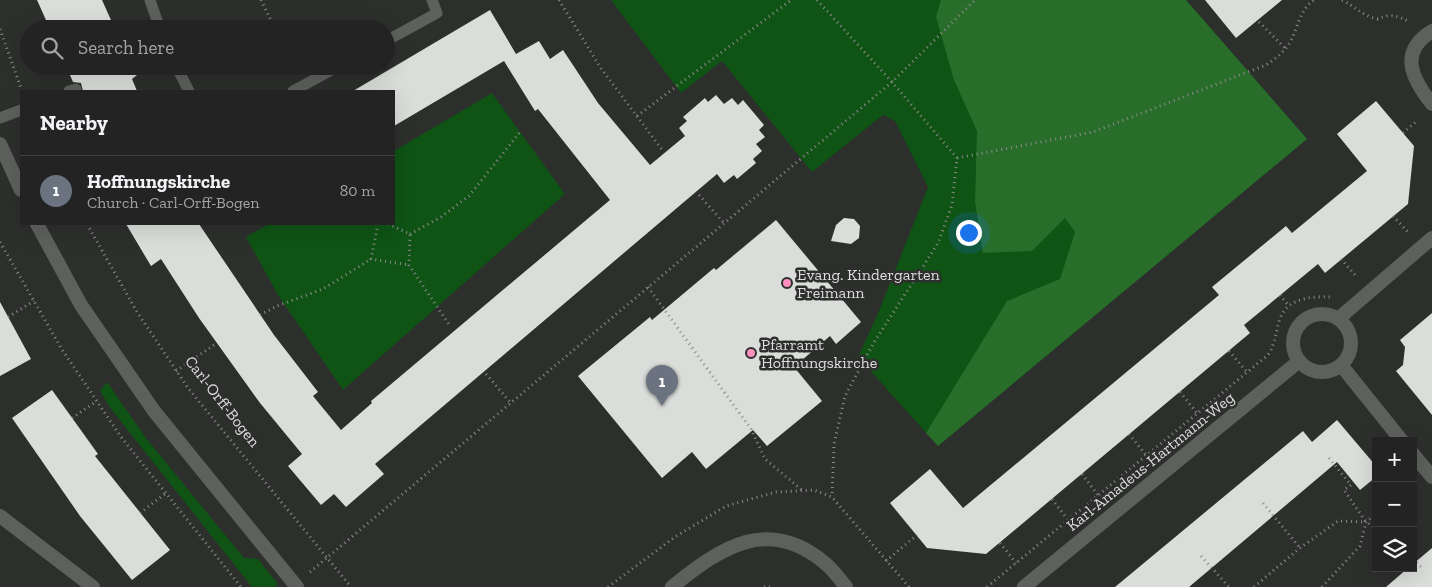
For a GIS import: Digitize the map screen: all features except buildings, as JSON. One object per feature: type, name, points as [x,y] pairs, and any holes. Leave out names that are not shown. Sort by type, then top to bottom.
[{"type":"street","points":[[1429,33],[1416,47],[1411,59],[1410,70],[1420,90],[1432,104]]},
{"type":"street","points":[[0,144],[20,188]]},
{"type":"street","points":[[38,225],[82,305],[154,411],[297,587]]},
{"type":"street","points":[[1338,319],[1432,238]]},
{"type":"street","points":[[1321,314],[1338,319],[1345,325],[1351,342],[1350,351],[1341,365],[1324,373],[1314,372],[1298,362],[1292,344],[1297,327],[1303,320],[1321,314]]},
{"type":"street","name":"Karl-Amadeus-Hartmann-Weg","points":[[1024,587],[1298,362]]},
{"type":"street","points":[[1341,365],[1399,437]]},
{"type":"street","points":[[1417,459],[1432,477]]},
{"type":"street","points":[[0,516],[93,587]]},
{"type":"street","points":[[672,587],[688,573],[729,548],[744,541],[768,539],[792,542],[826,564],[846,587]]},
{"type":"lane","points":[[150,0],[157,20]]},
{"type":"lane","points":[[395,35],[437,13],[432,0]]},
{"type":"lane","points":[[181,75],[188,90]]},
{"type":"lane","points":[[295,90],[322,75]]},
{"type":"lane","points":[[0,118],[20,110]]},
{"type":"path","points":[[261,0],[271,20]]},
{"type":"path","points":[[559,0],[600,67],[664,152]]},
{"type":"path","points":[[636,116],[791,0]]},
{"type":"path","points":[[817,0],[892,82],[957,158],[952,205],[938,244],[873,344],[845,396],[834,444],[832,497]]},
{"type":"path","points":[[328,558],[510,402],[892,82],[974,0]]},
{"type":"path","points":[[957,158],[1093,132],[1266,65],[1279,56],[1285,48],[1301,16],[1314,0]]},
{"type":"path","points":[[1342,0],[1352,5],[1365,17],[1378,19],[1387,15],[1400,17],[1429,33]]},
{"type":"path","points":[[1259,22],[1285,48]]},
{"type":"path","points":[[0,29],[22,90]]},
{"type":"path","points":[[410,234],[442,217],[469,196],[520,132]]},
{"type":"path","points":[[699,195],[724,223]]},
{"type":"path","name":"Carl-Orff-Bogen","points":[[88,225],[137,312],[176,371],[219,427],[350,587]]},
{"type":"path","points":[[371,259],[378,225]]},
{"type":"path","points":[[390,225],[410,234]]},
{"type":"path","points":[[410,234],[409,265],[450,326]]},
{"type":"path","points":[[0,242],[61,348],[121,437],[241,587]]},
{"type":"path","points":[[260,315],[277,306],[323,289],[371,259],[409,265]]},
{"type":"path","points":[[648,287],[751,429],[765,459],[803,491]]},
{"type":"path","points":[[1280,295],[1290,306]]},
{"type":"path","points":[[987,587],[1268,355],[1275,344],[1281,316],[1290,306],[1303,298],[1319,297],[1334,298],[1354,306]]},
{"type":"path","points":[[8,317],[34,301]]},
{"type":"path","points":[[176,371],[217,343]]},
{"type":"path","points":[[1228,351],[1246,372]]},
{"type":"path","points":[[486,374],[510,402]]},
{"type":"path","points":[[1180,392],[1197,413]]},
{"type":"path","points":[[72,418],[97,401]]},
{"type":"path","points":[[1129,434],[1146,455]]},
{"type":"path","points":[[1329,458],[1351,485],[1344,490],[1366,522],[1373,527]]},
{"type":"path","points":[[1082,474],[1098,495]]},
{"type":"path","points":[[140,513],[166,493]]},
{"type":"path","points":[[1052,499],[1068,520]]},
{"type":"path","points":[[1263,503],[1300,548]]},
{"type":"path","points":[[1322,587],[1360,546],[1366,522],[1372,517]]},
{"type":"path","points":[[1254,587],[1300,548],[1338,521],[1366,522]]},
{"type":"path","points":[[886,561],[917,535]]},
{"type":"path","points":[[1000,543],[1016,563]]},
{"type":"path","points":[[1201,556],[1229,587]]},
{"type":"path","points":[[1417,563],[1422,568]]},
{"type":"path","points":[[1328,582],[1333,587]]},
{"type":"path","points":[[764,587],[770,587]]},
{"type":"green space","points":[[611,0],[1186,0],[1307,139],[938,446],[858,357],[879,311],[928,187],[895,121],[883,115],[812,172],[722,61],[681,93]]},
{"type":"green space","points":[[941,0],[1186,0],[1307,139],[938,446],[926,433],[1007,301],[1060,279],[1075,232],[1065,218],[1032,251],[983,253],[975,202],[977,131],[954,80],[936,17]]},
{"type":"green space","points":[[492,93],[565,194],[343,390],[278,295],[246,237],[267,225],[395,225],[395,150]]},
{"type":"green space","points":[[107,382],[146,438],[244,558],[258,559],[278,584],[274,587],[252,587],[111,409],[100,391]]},
{"type":"place","name":"Evang. Kindergarten Freimann","points":[[787,283]]},
{"type":"place","name":"Pfarramt Hoffnungskirche","points":[[751,353]]},
{"type":"place","name":"Hoffnungskirche","points":[[662,406]]}]
